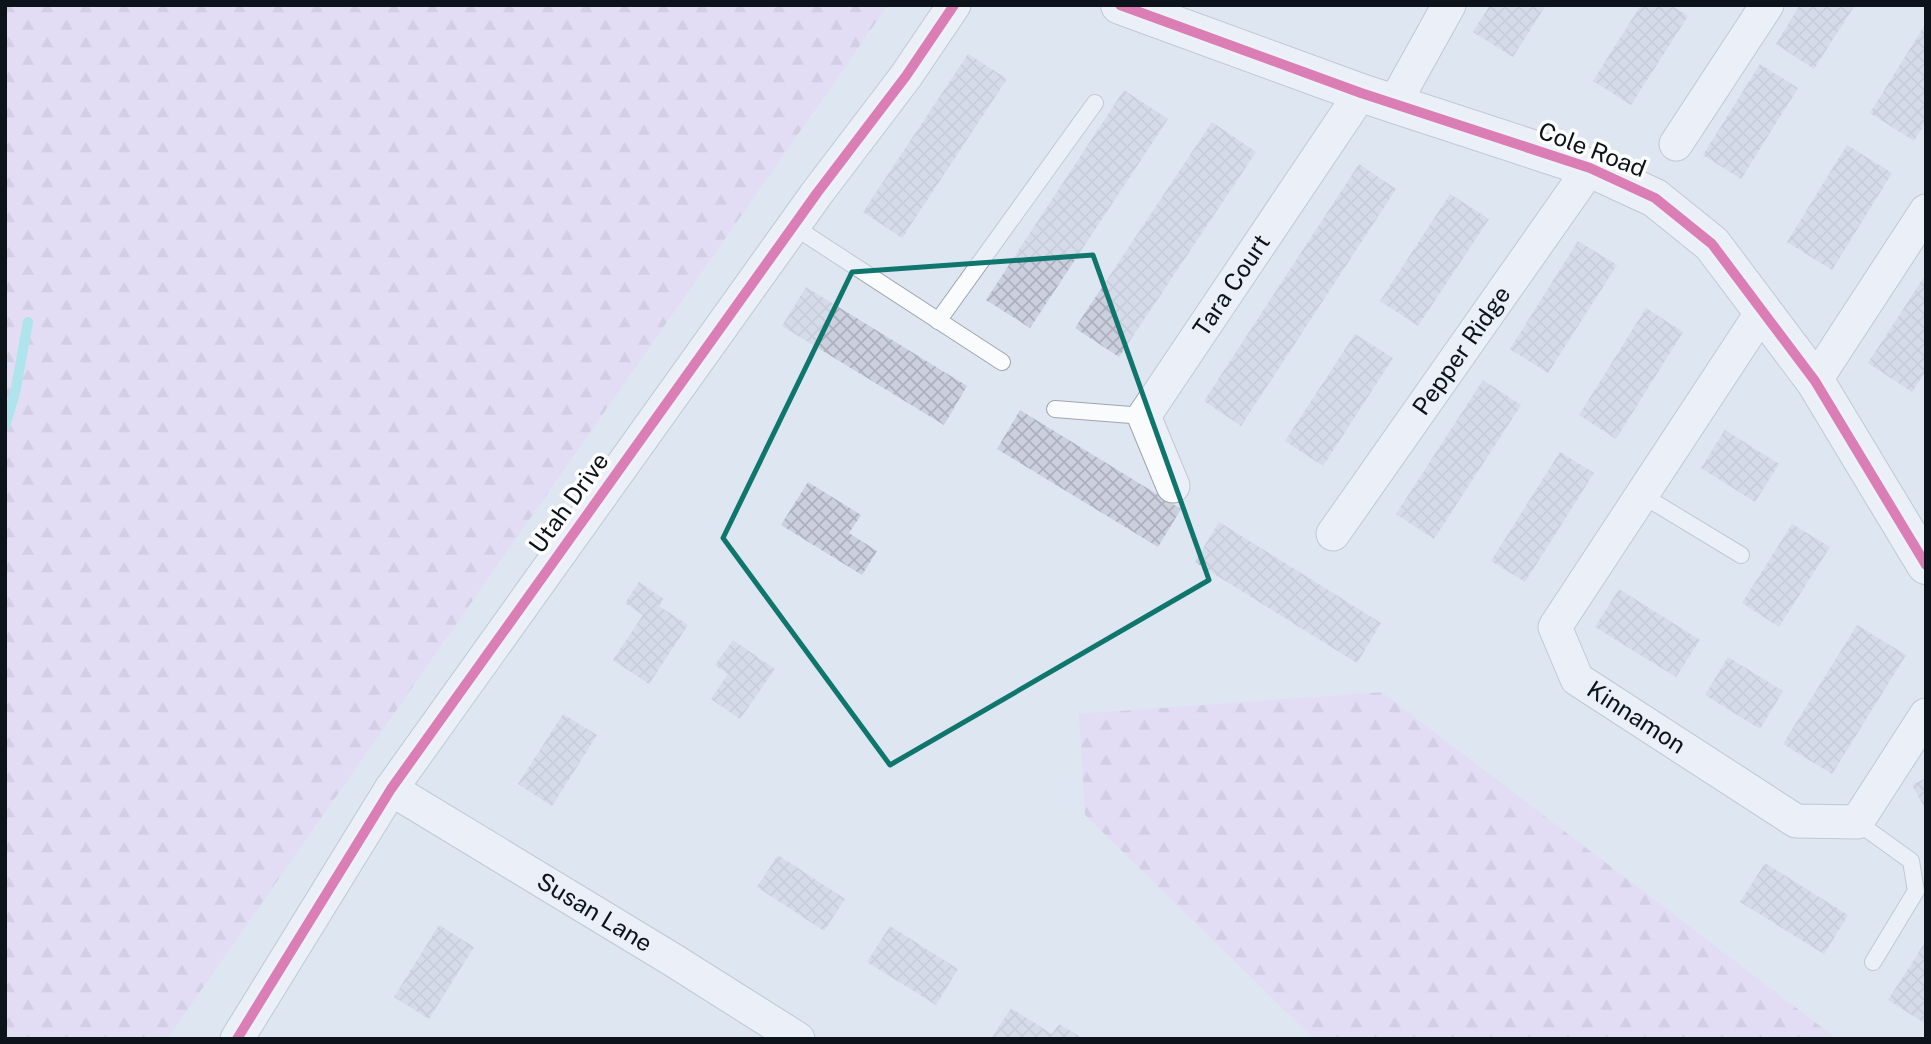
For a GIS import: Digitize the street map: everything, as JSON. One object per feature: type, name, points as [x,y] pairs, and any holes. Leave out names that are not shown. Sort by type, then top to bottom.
[{"type":"street","name":"Utah Drive","points":[[237,1039],[391,789],[793,226],[906,76],[954,5]]},
{"type":"street","name":"Cole Road","points":[[1119,5],[1590,168],[1656,198],[1712,244],[1815,381],[1926,565]]},
{"type":"street","points":[[1386,96],[1449,5]]},
{"type":"street","points":[[1676,144],[1767,5]]},
{"type":"street","name":"Tara Court","points":[[1144,416],[1386,96]]},
{"type":"street","name":"Pepper Ridge","points":[[1333,534],[1590,168]]},
{"type":"street","points":[[1815,381],[1926,211]]},
{"type":"street","name":"Kinnamon","points":[[1762,312],[1555,627],[1577,679],[1797,821],[1857,822]]},
{"type":"street","points":[[1144,416],[1173,485]]},
{"type":"street","points":[[1857,822],[1926,715]]},
{"type":"street","name":"Susan Lane","points":[[391,789],[798,1039]]},
{"type":"lane","points":[[938,320],[1095,103]]},
{"type":"lane","points":[[793,226],[1002,362]]},
{"type":"lane","points":[[1055,409],[1144,416]]},
{"type":"lane","points":[[1642,495],[1741,555]]},
{"type":"lane","points":[[1857,822],[1911,861],[1916,891],[1873,962]]},
{"type":"highlighted area","points":[[1093,255],[1209,580],[890,765],[723,538],[852,272]]},
{"type":"green space","points":[[5,5],[888,5],[167,1039],[5,1039]]},
{"type":"green space","points":[[1383,692],[1837,1039],[1314,1039],[1085,815],[1079,714]]},
{"type":"building","points":[[1490,5],[1546,5],[1513,57],[1473,32]]},
{"type":"building","points":[[1641,5],[1671,5],[1688,16],[1631,105],[1593,81]]},
{"type":"building","points":[[1800,5],[1855,5],[1814,69],[1776,44]]},
{"type":"building","points":[[1926,23],[1926,122],[1914,141],[1870,113]]},
{"type":"building","points":[[968,54],[1007,79],[902,238],[863,212]]},
{"type":"building","points":[[1760,64],[1798,88],[1741,179],[1703,155]]},
{"type":"building","points":[[1124,90],[1168,119],[1030,328],[986,300]]},
{"type":"building","points":[[1212,122],[1256,152],[1119,357],[1075,328]]},
{"type":"building","points":[[1847,145],[1892,173],[1832,270],[1787,242]]},
{"type":"building","points":[[1359,164],[1396,189],[1241,426],[1204,401]]},
{"type":"building","points":[[1450,194],[1489,219],[1418,326],[1380,301]]},
{"type":"building","points":[[1578,241],[1617,265],[1548,373],[1510,349]]},
{"type":"building","points":[[1926,274],[1926,371],[1912,392],[1868,363]]},
{"type":"building","points":[[806,287],[967,386],[944,425],[782,326]]},
{"type":"building","points":[[1646,308],[1683,332],[1616,439],[1579,415]]},
{"type":"building","points":[[1355,334],[1393,358],[1323,466],[1285,441]]},
{"type":"building","points":[[1483,380],[1521,405],[1434,539],[1396,514]]},
{"type":"building","points":[[1020,410],[1181,509],[1158,547],[997,449]]},
{"type":"building","points":[[1725,430],[1779,464],[1755,502],[1701,468]]},
{"type":"building","points":[[1560,452],[1594,473],[1525,582],[1491,561]]},
{"type":"building","points":[[808,482],[861,515],[849,533],[877,551],[862,575],[781,525]]},
{"type":"building","points":[[1219,522],[1381,623],[1357,663],[1195,562]]},
{"type":"building","points":[[1792,524],[1830,547],[1779,627],[1742,603]]},
{"type":"building","points":[[639,582],[664,599],[659,606],[688,625],[649,684],[613,660],[643,615],[625,603]]},
{"type":"building","points":[[1619,589],[1700,640],[1676,677],[1595,627]]},
{"type":"building","points":[[1857,625],[1906,655],[1832,774],[1783,744]]},
{"type":"building","points":[[733,640],[775,669],[740,719],[711,699],[728,674],[715,665]]},
{"type":"building","points":[[1728,657],[1783,691],[1760,729],[1705,695]]},
{"type":"building","points":[[563,714],[597,735],[552,806],[518,784]]},
{"type":"building","points":[[1926,778],[1926,810],[1912,785]]},
{"type":"building","points":[[778,855],[845,899],[824,931],[757,887]]},
{"type":"building","points":[[1765,863],[1848,915],[1824,954],[1740,902]]},
{"type":"building","points":[[439,925],[474,947],[429,1019],[394,997]]},
{"type":"building","points":[[890,926],[958,969],[936,1005],[867,962]]},
{"type":"building","points":[[1926,941],[1926,1024],[1888,1000]]},
{"type":"building","points":[[1011,1008],[1052,1034],[1059,1024],[1079,1036],[1077,1039],[991,1039]]},
{"type":"waterway","points":[[5,426],[15,393],[28,322]]},
{"type":"cycle path","points":[[237,1039],[391,789],[817,193],[906,76],[954,5]]},
{"type":"cycle path","points":[[1120,5],[1361,93],[1590,168],[1655,198],[1712,244],[1815,381],[1926,565]]}]
